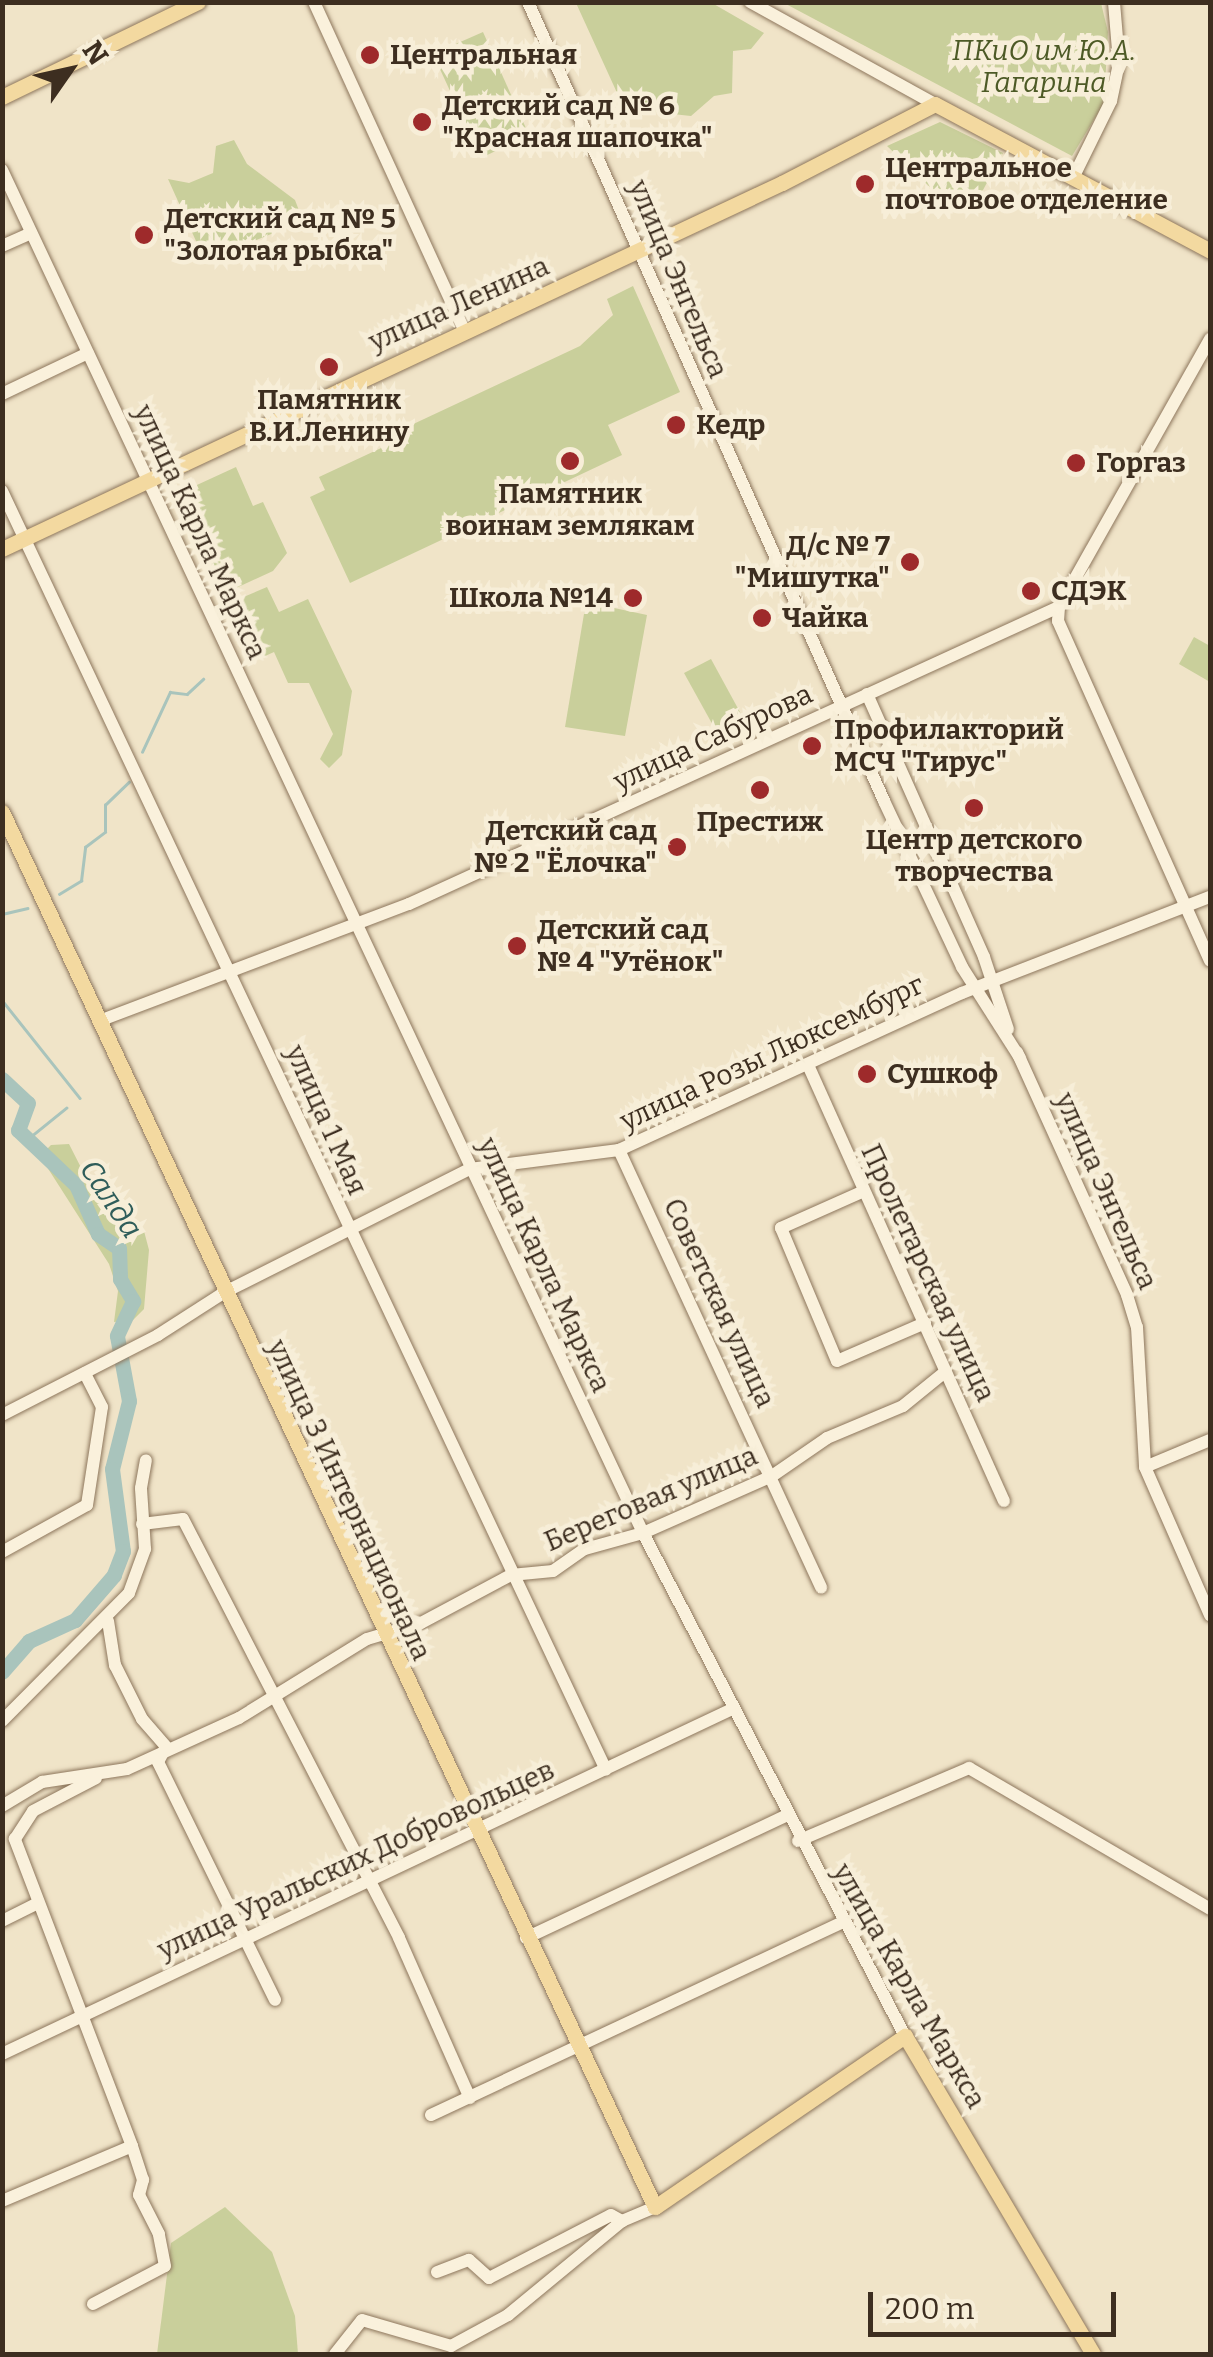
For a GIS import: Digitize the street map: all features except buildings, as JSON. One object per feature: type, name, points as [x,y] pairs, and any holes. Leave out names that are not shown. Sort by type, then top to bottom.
[{"type":"main road","points":[[2,97],[198,2]]},
{"type":"main road","points":[[935,104],[1210,251]]},
{"type":"main road","name":"улица Ленина","points":[[2,549],[935,104]]},
{"type":"main road","name":"улица 3 Интернационала","points":[[2,812],[576,2048],[655,2206]]},
{"type":"main road","points":[[655,2206],[905,2036]]},
{"type":"main road","name":"улица Карла Маркса","points":[[905,2036],[1093,2354]]},
{"type":"street","points":[[314,2],[462,328]]},
{"type":"street","name":"улица Энгельса","points":[[528,2],[634,250],[974,988],[1020,1058]]},
{"type":"street","points":[[750,2],[935,104]]},
{"type":"street","points":[[1074,176],[1111,101],[1119,62],[1114,2]]},
{"type":"street","name":"улица Карла Маркса","points":[[2,170],[360,924],[470,1170],[643,1533],[798,1841],[905,2036]]},
{"type":"street","points":[[2,246],[31,234]]},
{"type":"street","points":[[1210,340],[1059,607],[1058,620],[1210,960]]},
{"type":"street","points":[[2,394],[88,354]]},
{"type":"street","name":"улица 1 Мая","points":[[2,491],[232,972],[510,1575],[606,1770]]},
{"type":"street","name":"улица Сабурова","points":[[100,1022],[360,924],[1059,607]]},
{"type":"street","name":"улица Энгельса","points":[[867,694],[994,981],[1020,1058],[1128,1295],[1137,1327],[1144,1467],[1210,1615]]},
{"type":"street","name":"улица Розы Люксембург","points":[[2,1415],[158,1336],[225,1292],[470,1170],[619,1150],[974,988],[1210,898]]},
{"type":"street","name":"Пролетарская улица","points":[[808,1066],[1004,1500]]},
{"type":"street","name":"Советская улица","points":[[619,1150],[821,1588]]},
{"type":"street","points":[[864,1190],[781,1228],[837,1361],[925,1323]]},
{"type":"street","name":"Береговая улица","points":[[38,1902],[15,1839],[18,1826],[33,1811],[277,1695],[368,1640],[385,1637],[510,1575],[552,1571],[585,1549],[643,1533],[772,1476],[828,1438],[903,1406],[946,1371]]},
{"type":"street","points":[[2,1552],[86,1504],[102,1406],[85,1372]]},
{"type":"street","points":[[1144,1467],[1210,1440]]},
{"type":"street","points":[[2,1721],[108,1621],[128,1593],[146,1549],[142,1524],[146,1460]]},
{"type":"street","points":[[142,1524],[183,1519],[277,1695],[470,2098]]},
{"type":"street","points":[[108,1621],[116,1665],[142,1719],[166,1747],[158,1762],[275,2000]]},
{"type":"street","name":"улица Уральских Добровольцев","points":[[2,2054],[369,1885],[730,1710]]},
{"type":"street","points":[[798,1841],[969,1768],[1210,1910]]},
{"type":"street","name":"Береговая улица","points":[[2,1806],[42,1782],[97,1778]]},
{"type":"street","points":[[526,1938],[786,1816]]},
{"type":"street","points":[[2,1920],[38,1902],[86,2014],[94,2054],[143,2180],[139,2195],[159,2234],[165,2266],[93,2304]]},
{"type":"street","points":[[430,2115],[843,1922]]},
{"type":"street","points":[[2,2201],[132,2146]]},
{"type":"street","points":[[336,2354],[362,2320],[451,2346],[508,2315],[622,2220],[655,2206]]},
{"type":"street","points":[[437,2272],[469,2260],[489,2278],[610,2215],[622,2220]]},
{"type":"green space","points":[[576,3],[712,3],[764,33],[751,49],[733,51],[732,93],[714,96],[691,116],[654,112],[629,119]]},
{"type":"green space","name":"ПКиО им Ю.А. Гагарина","points":[[784,3],[1101,3],[1108,32],[1104,103],[1072,156]]},
{"type":"green space","points":[[483,32],[529,135],[481,158],[433,54]]},
{"type":"green space","points":[[940,122],[1003,153],[983,190],[961,204],[931,188],[887,146]]},
{"type":"green space","points":[[234,140],[247,164],[295,200],[303,221],[205,261],[168,179],[189,183],[213,173],[216,146]]},
{"type":"green space","points":[[633,286],[680,392],[608,425],[622,455],[350,583],[310,497],[325,490],[319,477],[394,442],[392,434],[580,346],[613,315],[607,299]]},
{"type":"green space","points":[[236,467],[253,506],[263,502],[287,553],[273,571],[221,595],[173,496]]},
{"type":"green space","points":[[267,587],[279,612],[308,599],[352,691],[342,755],[329,768],[320,759],[333,734],[309,683],[288,683],[274,652],[254,661],[227,604]]},
{"type":"green space","points":[[586,602],[647,615],[625,736],[565,727]]},
{"type":"green space","points":[[1194,637],[1210,646],[1210,682],[1179,664]]},
{"type":"green space","points":[[711,659],[741,714],[715,729],[684,673]]},
{"type":"green space","points":[[69,1144],[98,1201],[144,1231],[149,1250],[144,1309],[133,1320],[114,1322],[118,1291],[109,1264],[40,1156],[51,1145]]},
{"type":"green space","points":[[225,2207],[272,2252],[295,2316],[298,2354],[157,2354],[171,2243]]},
{"type":"waterway","points":[[142,752],[170,692],[187,694],[203,679]]},
{"type":"waterway","points":[[59,894],[81,881],[85,847],[105,832],[105,805],[129,782]]},
{"type":"waterway","points":[[2,914],[27,908]]},
{"type":"waterway","points":[[2,1000],[80,1098]]},
{"type":"waterway","name":"Салда","points":[[2,1079],[28,1103],[18,1130],[76,1185],[98,1234],[119,1248],[120,1279],[133,1301],[117,1336],[129,1401],[112,1469],[123,1551],[114,1575],[75,1620],[29,1641],[2,1672]]},
{"type":"waterway","points":[[29,1138],[66,1108]]},
{"type":"place","name":"Центральная","points":[[370,55]]},
{"type":"place","name":"Детский сад № 6 \"Красная шапочка\"","points":[[422,122]]},
{"type":"place","name":"Центральное почтовое отделение","points":[[865,184]]},
{"type":"place","name":"Детский сад № 5 \"Золотая рыбка\"","points":[[144,235]]},
{"type":"place","name":"Памятник В.И.Ленину","points":[[329,367]]},
{"type":"place","name":"Кедр","points":[[676,425]]},
{"type":"place","name":"Памятник воинам землякам","points":[[570,461]]},
{"type":"place","name":"Горгаз","points":[[1076,463]]},
{"type":"place","name":"Д/с № 7 \"Мишутка\"","points":[[910,562]]},
{"type":"place","name":"СДЭК","points":[[1031,591]]},
{"type":"place","name":"Школа №14","points":[[633,598]]},
{"type":"place","name":"Чайка","points":[[762,618]]},
{"type":"place","name":"Профилакторий МСЧ \"Тирус\"","points":[[812,746]]},
{"type":"place","name":"Престиж","points":[[760,790]]},
{"type":"place","name":"Центр детского творчества","points":[[974,808]]},
{"type":"place","name":"Детский сад № 2 \"Ёлочка\"","points":[[677,847]]},
{"type":"place","name":"Детский сад № 4 \"Утёнок\"","points":[[517,946]]},
{"type":"place","name":"Сушкоф","points":[[867,1074]]}]
